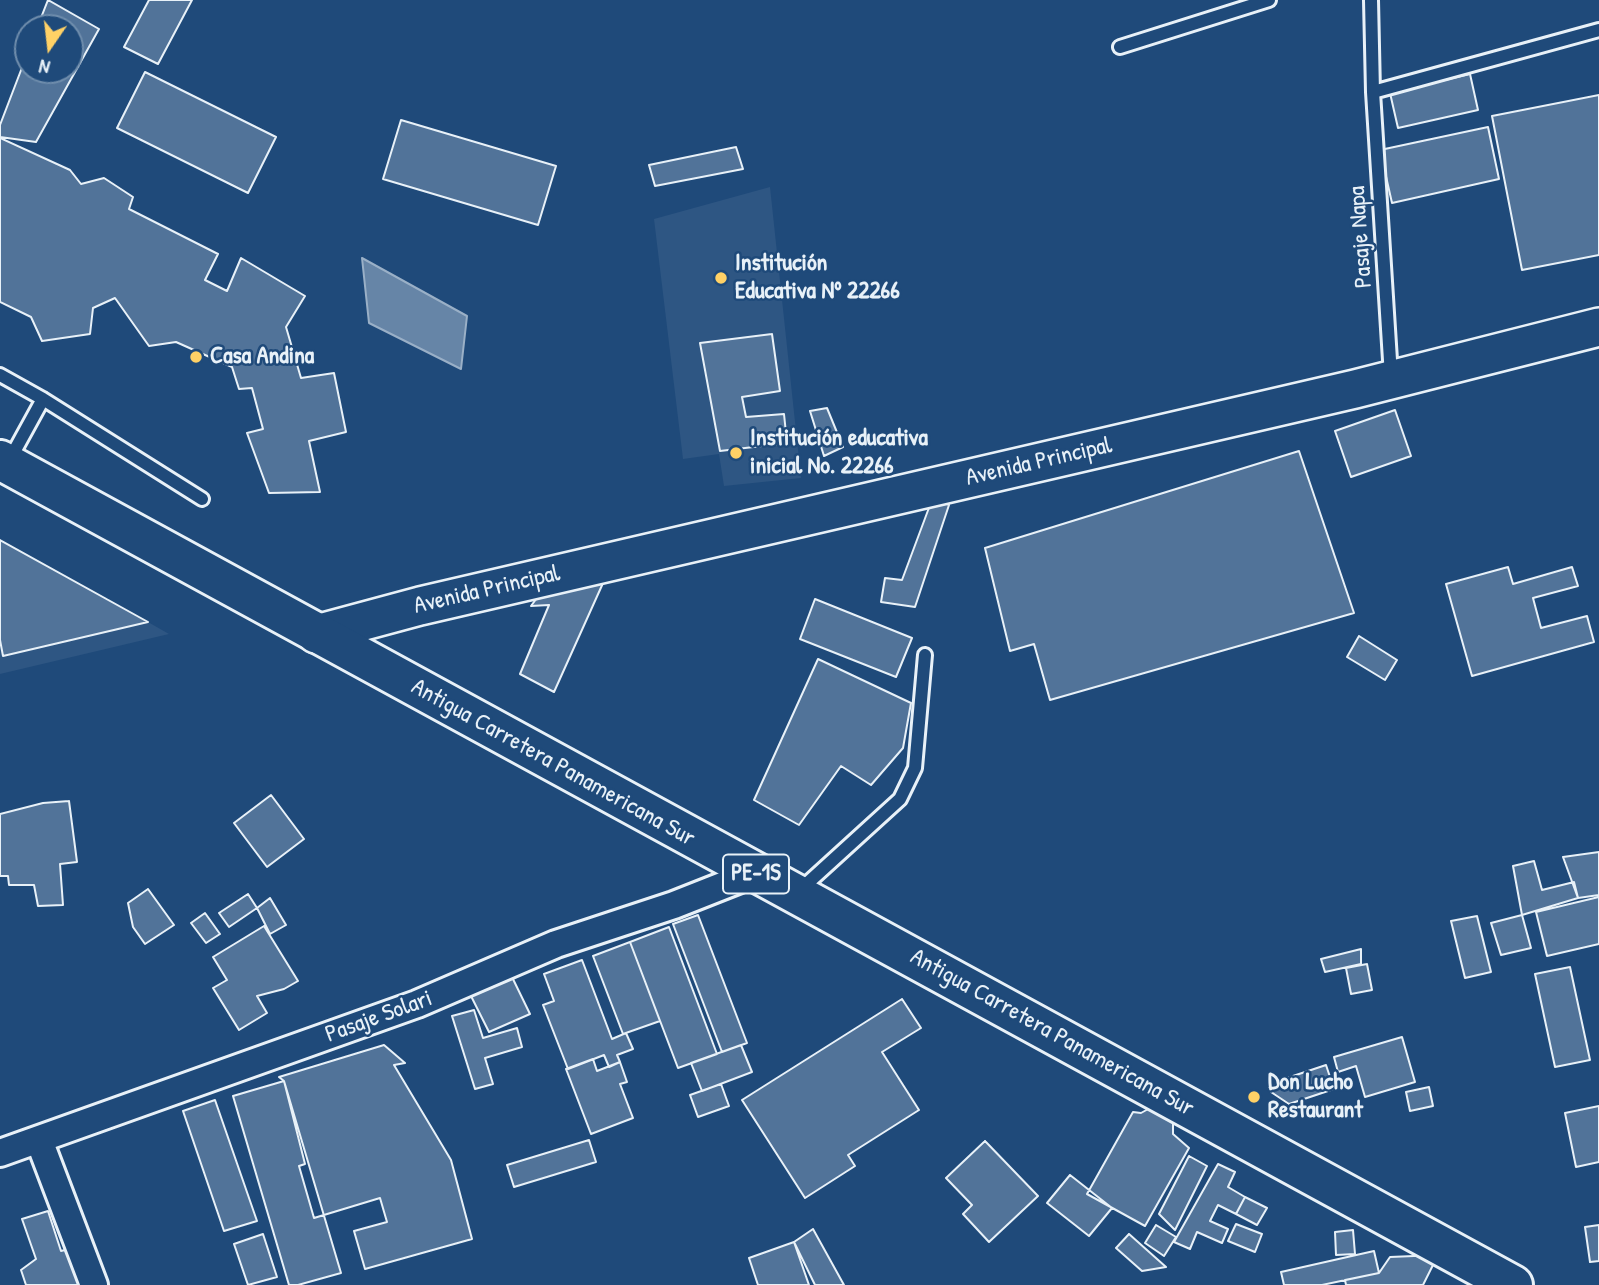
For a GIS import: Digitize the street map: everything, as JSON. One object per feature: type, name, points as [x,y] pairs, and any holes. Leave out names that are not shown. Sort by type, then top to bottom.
[{"type":"highway","name":"Antigua Carretera Panamericana Sur","points":[[4,462],[1513,1285]]},
{"type":"main road","name":"Avenida Principal","points":[[316,634],[420,606],[1391,380],[1599,327]]},
{"type":"street","name":"Pasaje Solari","points":[[0,1153],[417,1004],[556,944],[674,905],[755,873]]},
{"type":"street","points":[[38,1140],[94,1285]]},
{"type":"lane","points":[[1120,47],[1269,0]]},
{"type":"lane","name":"Pasaje Napa","points":[[1371,0],[1373,92],[1391,380]]},
{"type":"lane","points":[[1373,92],[1599,30]]},
{"type":"lane","points":[[0,375],[202,499]]},
{"type":"lane","points":[[4,462],[43,399]]},
{"type":"lane","points":[[797,894],[900,799],[915,768],[925,655]]},
{"type":"shaded area","name":"Institución Educativa Nº 22266","points":[[770,187],[801,478],[724,486],[719,454],[683,459],[654,219]]},
{"type":"shaded area","points":[[362,258],[467,316],[461,369],[369,323]]},
{"type":"shaded area","points":[[0,540],[148,622],[169,634],[0,674]]},
{"type":"building","points":[[48,0],[73,14],[42,14]]},
{"type":"building","points":[[149,0],[192,0],[158,64],[124,47]]},
{"type":"building","points":[[84,20],[99,29],[84,56]]},
{"type":"building","points":[[145,72],[276,137],[248,193],[117,128]]},
{"type":"building","points":[[1470,74],[1478,110],[1398,128],[1390,93]]},
{"type":"building","points":[[16,84],[68,84],[36,142],[0,137],[0,125]]},
{"type":"building","points":[[1599,95],[1599,255],[1522,270],[1492,116]]},
{"type":"building","points":[[401,120],[556,166],[538,225],[383,179]]},
{"type":"building","points":[[1488,127],[1499,179],[1392,203],[1380,150]]},
{"type":"building","points":[[0,138],[70,170],[81,184],[104,178],[133,197],[129,209],[218,254],[205,280],[227,291],[241,258],[305,296],[286,327],[301,378],[334,373],[346,432],[309,441],[320,492],[269,493],[247,433],[263,429],[252,388],[239,389],[232,367],[176,342],[149,346],[115,298],[93,308],[90,334],[42,341],[31,317],[0,302]]},
{"type":"building","points":[[736,147],[743,169],[655,186],[649,165]]},
{"type":"building","points":[[772,334],[780,391],[742,397],[746,417],[784,414],[787,443],[720,451],[700,343]]},
{"type":"building","points":[[827,408],[843,447],[824,456],[810,411]]},
{"type":"building","points":[[1395,410],[1411,456],[1351,477],[1335,431]]},
{"type":"building","points":[[1299,451],[1354,613],[1050,700],[1034,644],[1010,651],[985,548]]},
{"type":"building","points":[[933,497],[949,505],[915,607],[881,602],[885,578],[902,580]]},
{"type":"building","points":[[0,540],[148,622],[3,656],[0,640]]},
{"type":"building","points":[[1508,567],[1513,584],[1572,567],[1578,586],[1533,598],[1541,628],[1587,616],[1594,642],[1472,676],[1446,584]]},
{"type":"building","points":[[608,572],[554,692],[520,674],[549,605],[531,606],[545,587]]},
{"type":"building","points":[[815,599],[912,638],[896,677],[800,639]]},
{"type":"building","points":[[1359,636],[1397,660],[1385,680],[1347,657]]},
{"type":"building","points":[[818,659],[911,703],[903,748],[871,785],[841,766],[799,825],[754,800]]},
{"type":"building","points":[[271,795],[304,839],[267,867],[234,823]]},
{"type":"building","points":[[69,801],[77,862],[60,864],[63,905],[38,906],[34,885],[9,885],[8,876],[0,876],[0,814],[43,803]]},
{"type":"building","points":[[1599,852],[1599,895],[1578,898],[1563,857]]},
{"type":"building","points":[[1534,861],[1542,890],[1574,882],[1578,898],[1522,915],[1513,866]]},
{"type":"building","points":[[148,889],[174,925],[145,944],[133,927],[128,903]]},
{"type":"building","points":[[248,894],[257,908],[229,927],[219,913]]},
{"type":"building","points":[[1599,897],[1599,944],[1547,956],[1536,912]]},
{"type":"building","points":[[270,898],[286,925],[270,934],[257,908]]},
{"type":"building","points":[[205,913],[220,934],[206,943],[191,923]]},
{"type":"building","points":[[698,915],[747,1043],[722,1052],[673,924]]},
{"type":"building","points":[[1522,915],[1531,948],[1501,955],[1491,923]]},
{"type":"building","points":[[1477,916],[1491,972],[1465,978],[1451,921]]},
{"type":"building","points":[[264,926],[298,981],[284,989],[257,996],[267,1013],[239,1030],[213,988],[227,980],[213,957]]},
{"type":"building","points":[[669,927],[717,1054],[678,1068],[630,942]]},
{"type":"building","points":[[630,942],[660,1021],[623,1034],[593,956]]},
{"type":"building","points":[[1361,949],[1361,964],[1325,972],[1321,959]]},
{"type":"building","points":[[582,960],[612,1039],[626,1033],[633,1049],[617,1055],[620,1062],[609,1067],[604,1055],[568,1069],[543,1005],[554,1001],[544,974]]},
{"type":"building","points":[[1367,964],[1372,990],[1351,994],[1346,968]]},
{"type":"building","points":[[1570,967],[1590,1060],[1555,1067],[1535,974]]},
{"type":"building","points":[[512,977],[530,1014],[489,1032],[471,996]]},
{"type":"building","points":[[902,999],[921,1028],[882,1052],[919,1110],[848,1155],[855,1166],[805,1198],[742,1100]]},
{"type":"building","points":[[474,1010],[483,1038],[517,1028],[522,1047],[485,1058],[493,1084],[475,1089],[452,1016]]},
{"type":"building","points":[[1402,1037],[1415,1082],[1365,1097],[1356,1066],[1338,1072],[1334,1057]]},
{"type":"building","points":[[384,1045],[405,1063],[394,1065],[451,1160],[472,1239],[365,1269],[354,1231],[387,1222],[380,1198],[314,1218],[299,1166],[305,1164],[284,1081],[279,1077]]},
{"type":"building","points":[[741,1045],[752,1072],[702,1091],[691,1063]]},
{"type":"building","points":[[593,1059],[597,1071],[620,1062],[627,1082],[620,1084],[633,1118],[591,1134],[566,1069]]},
{"type":"building","points":[[1326,1065],[1334,1089],[1289,1104],[1271,1092],[1278,1081]]},
{"type":"building","points":[[284,1081],[341,1273],[298,1285],[289,1285],[233,1096]]},
{"type":"building","points":[[721,1084],[729,1106],[698,1117],[690,1095]]},
{"type":"building","points":[[1429,1087],[1433,1106],[1410,1111],[1406,1092]]},
{"type":"building","points":[[215,1100],[257,1221],[224,1231],[183,1111]]},
{"type":"building","points":[[1599,1106],[1599,1162],[1576,1167],[1565,1113]]},
{"type":"building","points":[[1150,1108],[1173,1117],[1173,1134],[1189,1148],[1145,1226],[1087,1194],[1133,1112],[1141,1113]]},
{"type":"building","points":[[589,1140],[596,1162],[514,1187],[507,1165]]},
{"type":"building","points":[[985,1141],[1038,1196],[989,1242],[963,1214],[972,1205],[946,1178]]},
{"type":"building","points":[[1189,1156],[1207,1166],[1175,1230],[1159,1214]]},
{"type":"building","points":[[1218,1164],[1235,1172],[1228,1187],[1245,1197],[1236,1214],[1218,1205],[1210,1221],[1228,1229],[1222,1243],[1197,1232],[1190,1249],[1174,1242]]},
{"type":"building","points":[[1070,1175],[1112,1208],[1089,1236],[1047,1203]]},
{"type":"building","points":[[1245,1197],[1267,1208],[1257,1225],[1236,1214]]},
{"type":"building","points":[[48,1211],[61,1251],[77,1247],[90,1285],[26,1285],[21,1270],[36,1259],[22,1219]]},
{"type":"building","points":[[1236,1224],[1262,1234],[1255,1252],[1228,1241]]},
{"type":"building","points":[[1156,1225],[1176,1237],[1164,1256],[1145,1243]]},
{"type":"building","points":[[1599,1225],[1599,1261],[1590,1262],[1585,1227]]},
{"type":"building","points":[[813,1229],[844,1285],[815,1285],[794,1242]]},
{"type":"building","points":[[1353,1230],[1355,1254],[1336,1255],[1335,1232]]},
{"type":"building","points":[[263,1234],[277,1277],[248,1285],[234,1244]]},
{"type":"building","points":[[1129,1234],[1166,1267],[1142,1271],[1116,1248]]},
{"type":"building","points":[[794,1242],[809,1285],[758,1285],[749,1258]]},
{"type":"building","points":[[1374,1251],[1379,1273],[1322,1285],[1284,1285],[1281,1272]]},
{"type":"building","points":[[1438,1255],[1423,1285],[1346,1285],[1345,1280],[1379,1273],[1390,1257]]},
{"type":"place","name":"Institución Educativa Nº 22266","points":[[721,278]]},
{"type":"place","name":"Casa Andina","points":[[196,357]]},
{"type":"place","name":"Institución educativa inicial No. 22266","points":[[736,453]]},
{"type":"place","name":"Don Lucho Restaurant","points":[[1254,1097]]}]
